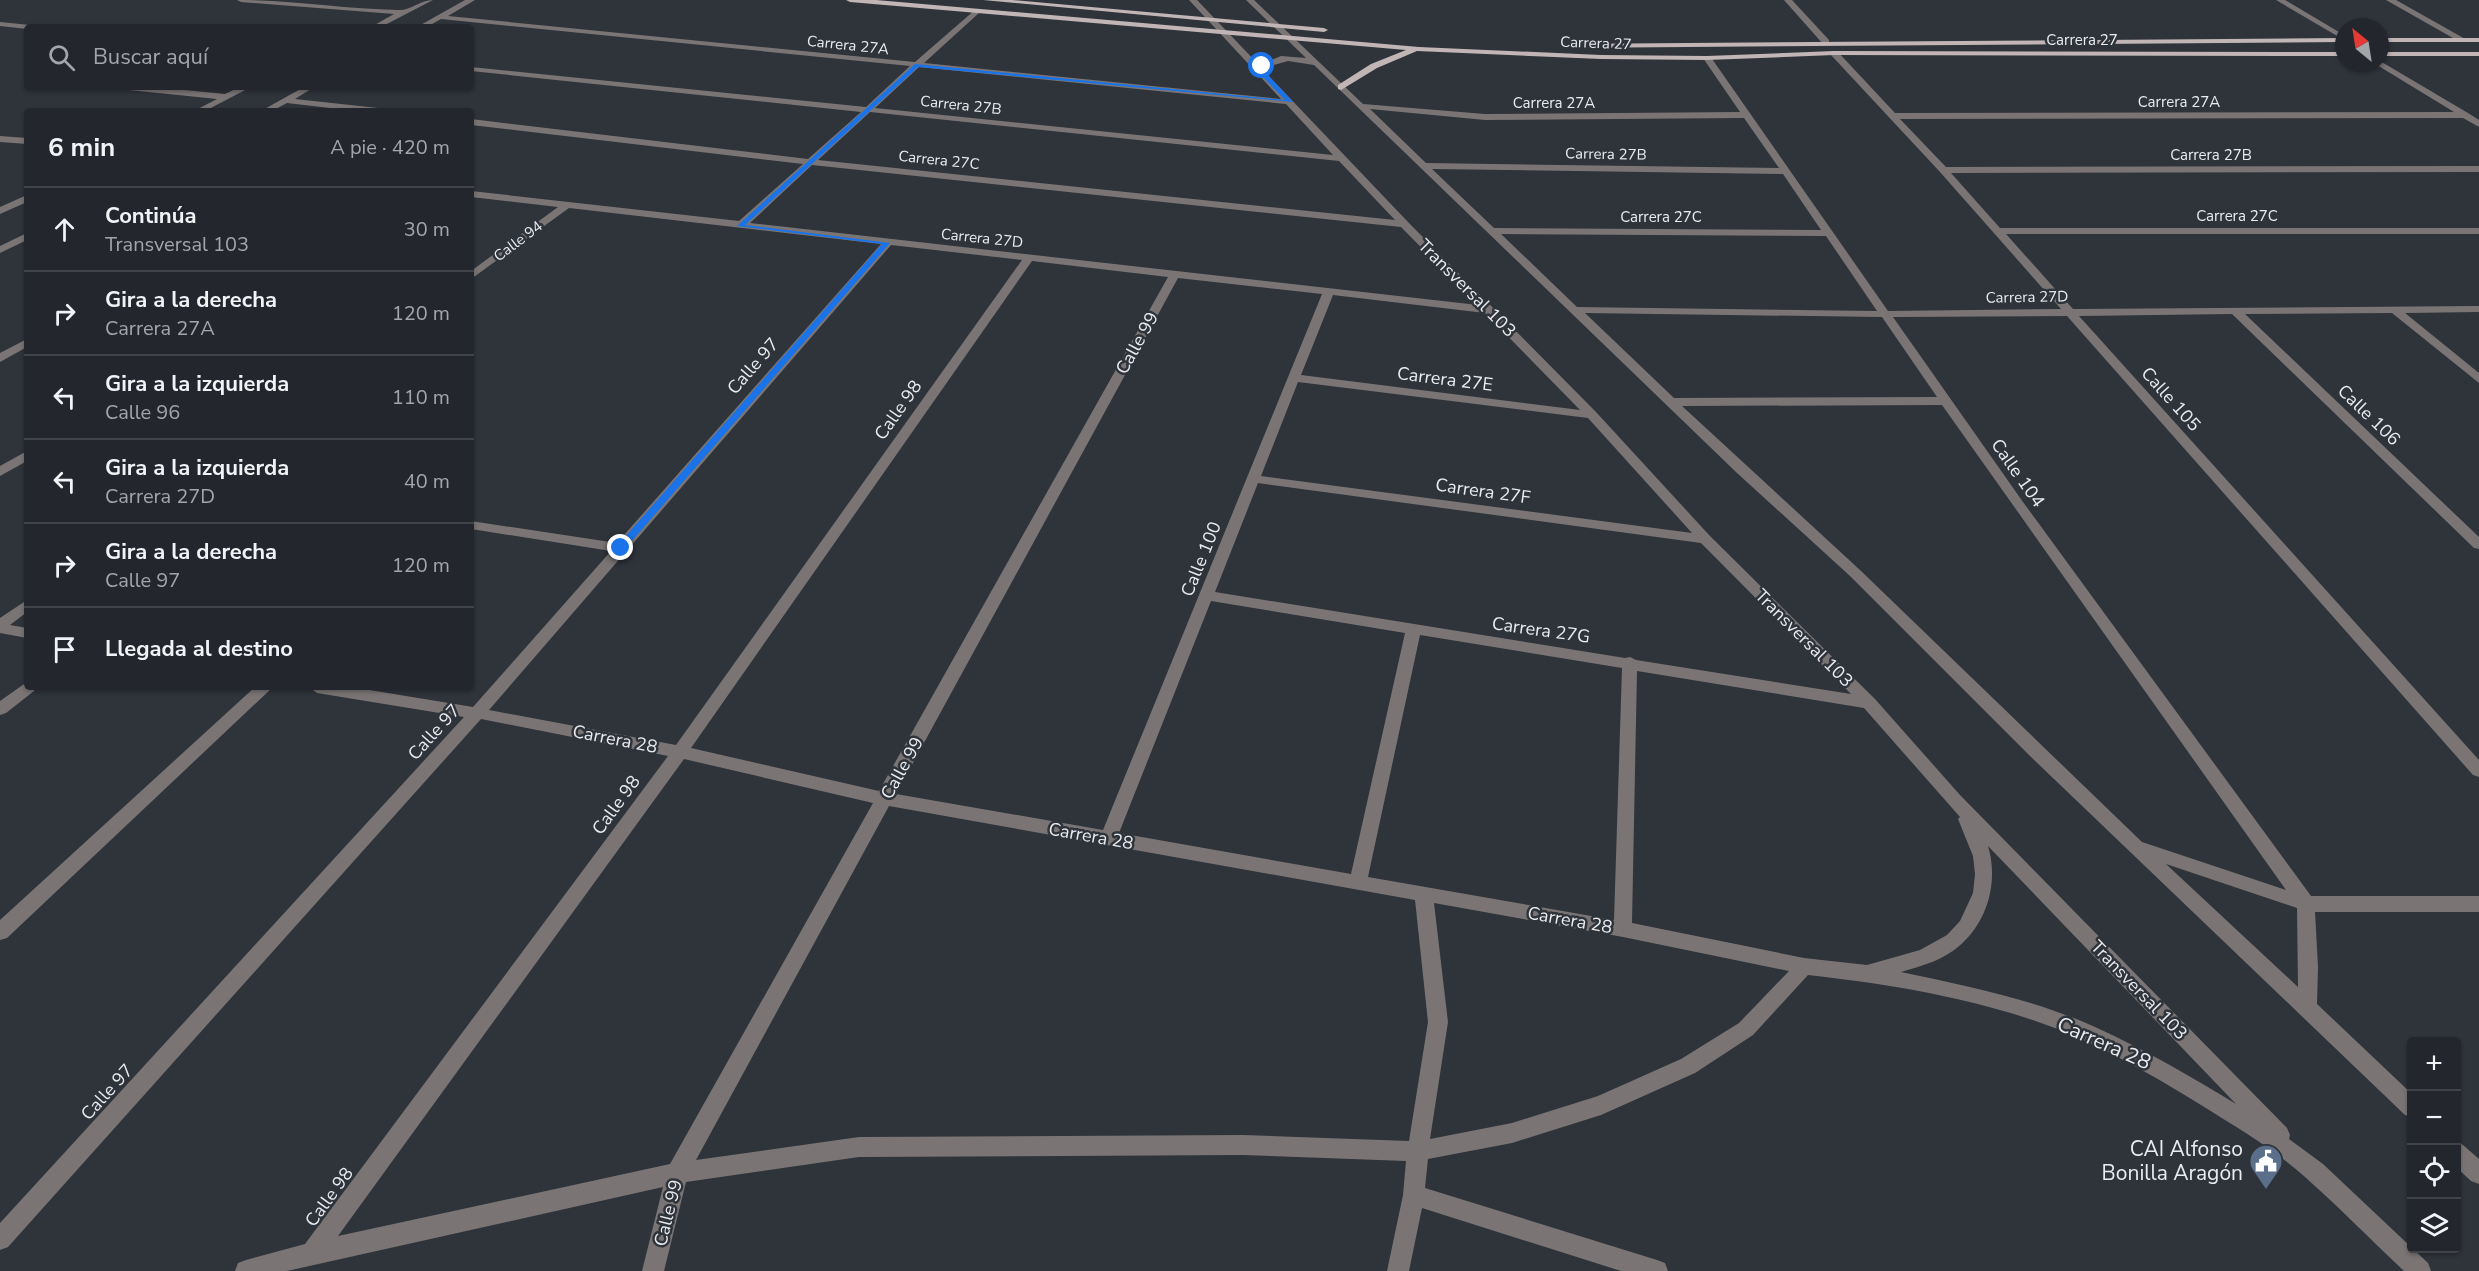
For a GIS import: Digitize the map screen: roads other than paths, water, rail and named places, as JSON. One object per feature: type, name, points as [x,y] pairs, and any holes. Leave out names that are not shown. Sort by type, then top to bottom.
[{"type":"main road","name":"Carrera 27","points":[[850,0],[1419,49],[1601,57],[1707,58],[1834,53],[2335,54]]},
{"type":"main road","points":[[987,0],[1335,31]]},
{"type":"main road","points":[[1062,6],[1107,0]]},
{"type":"main road","name":"Carrera 27","points":[[1369,35],[1523,45],[1626,47],[1826,42],[2335,39]]},
{"type":"main road","points":[[2389,40],[2479,40]]},
{"type":"main road","points":[[1341,87],[1374,66],[1419,49]]},
{"type":"main road","points":[[2389,54],[2479,54]]},
{"type":"street","points":[[241,0],[404,13]]},
{"type":"street","points":[[381,24],[429,0]]},
{"type":"street","points":[[427,24],[471,0]]},
{"type":"street","name":"Transversal 103","points":[[1193,0],[1340,158],[1592,415],[1705,539],[1869,703],[1954,800],[2315,1172],[2420,1271]]},
{"type":"street","points":[[1250,0],[1742,470],[1787,508],[2135,846],[2307,1005],[2407,1103]]},
{"type":"street","points":[[1788,0],[1826,42]]},
{"type":"street","points":[[2280,0],[2335,34]]},
{"type":"street","points":[[2390,0],[2463,40]]},
{"type":"street","points":[[740,226],[869,111],[976,11]]},
{"type":"street","name":"Carrera 27A","points":[[440,17],[1290,102]]},
{"type":"street","points":[[0,24],[24,26]]},
{"type":"street","name":"Calle 105","points":[[1834,53],[1943,170],[2479,771]]},
{"type":"street","name":"Calle 104","points":[[1707,58],[1831,233],[2018,505],[2306,904]]},
{"type":"street","points":[[1262,73],[1262,66],[1275,60],[1301,59],[1316,64]]},
{"type":"street","name":"Carrera 27B","points":[[474,69],[1340,158]]},
{"type":"street","points":[[2389,69],[2479,124]]},
{"type":"street","points":[[158,90],[226,97]]},
{"type":"street","points":[[204,108],[241,90]]},
{"type":"street","points":[[270,108],[304,90]]},
{"type":"street","points":[[285,100],[353,108]]},
{"type":"street","name":"Carrera 27A","points":[[1361,106],[1485,117],[1747,115]]},
{"type":"street","name":"Carrera 27A","points":[[1893,116],[2465,116]]},
{"type":"street","name":"Carrera 27C","points":[[474,122],[811,162],[1404,224]]},
{"type":"street","points":[[0,139],[24,141]]},
{"type":"street","name":"Carrera 27B","points":[[1424,166],[1787,171]]},
{"type":"street","name":"Carrera 27B","points":[[1943,170],[2479,169]]},
{"type":"street","name":"Carrera 27D","points":[[474,194],[1490,310]]},
{"type":"street","points":[[0,211],[24,199]]},
{"type":"street","name":"Calle 94","points":[[474,274],[565,206]]},
{"type":"street","name":"Carrera 27C","points":[[1492,231],[1831,233]]},
{"type":"street","name":"Carrera 27C","points":[[1995,231],[2479,231]]},
{"type":"street","points":[[0,250],[24,238]]},
{"type":"street","name":"Calle 97","points":[[0,1239],[477,713],[887,243]]},
{"type":"street","name":"Calle 98","points":[[312,1253],[680,752],[1029,258]]},
{"type":"street","name":"Calle 99","points":[[653,1271],[677,1173],[1174,275]]},
{"type":"street","name":"Calle 100","points":[[1108,839],[1256,479],[1293,378],[1328,293]]},
{"type":"street","name":"Carrera 27D","points":[[1576,310],[1887,314],[2479,309]]},
{"type":"street","points":[[2395,310],[2479,380]]},
{"type":"street","name":"Calle 106","points":[[2235,311],[2479,545]]},
{"type":"street","points":[[0,358],[24,344]]},
{"type":"street","name":"Carrera 27E","points":[[1293,378],[1592,415]]},
{"type":"street","points":[[1672,402],[1947,401]]},
{"type":"street","points":[[0,472],[24,456]]},
{"type":"street","name":"Carrera 27F","points":[[1256,479],[1705,539]]},
{"type":"street","points":[[474,525],[621,548]]},
{"type":"street","name":"Carrera 27G","points":[[1207,596],[1413,631],[1630,662],[1869,703]]},
{"type":"street","points":[[0,627],[24,607]]},
{"type":"street","points":[[0,627],[24,632]]},
{"type":"street","points":[[1358,882],[1413,631]]},
{"type":"street","points":[[1623,929],[1630,662]]},
{"type":"street","points":[[0,709],[24,690]]},
{"type":"street","points":[[0,932],[262,690]]},
{"type":"street","name":"Carrera 28","points":[[335,690],[477,713],[680,752],[885,799],[1358,882],[1424,896],[1623,929],[1804,966],[1867,973],[1975,996],[2031,1012],[2086,1032],[2143,1059],[2200,1091],[2257,1128],[2315,1172]]},
{"type":"street","name":"Carrera 28","points":[[1867,973],[1936,952],[1962,934],[1978,911],[1986,885],[1983,856],[1972,827],[1954,800]]},
{"type":"street","points":[[2135,846],[2306,904],[2479,904]]},
{"type":"street","points":[[1398,1271],[1414,1195],[1418,1151],[1438,1022],[1424,896]]},
{"type":"street","points":[[2306,904],[2309,967],[2307,1005]]},
{"type":"street","points":[[246,1271],[312,1253],[677,1173],[859,1147],[1243,1145],[1418,1151],[1512,1133],[1601,1105],[1688,1066],[1746,1029],[1804,966]]},
{"type":"street","points":[[2461,1156],[2479,1174]]},
{"type":"street","points":[[1414,1195],[1657,1271]]},
{"type":"place","name":"CAI Alfonso Bonilla Aragón","points":[[2266,1190]]}]
